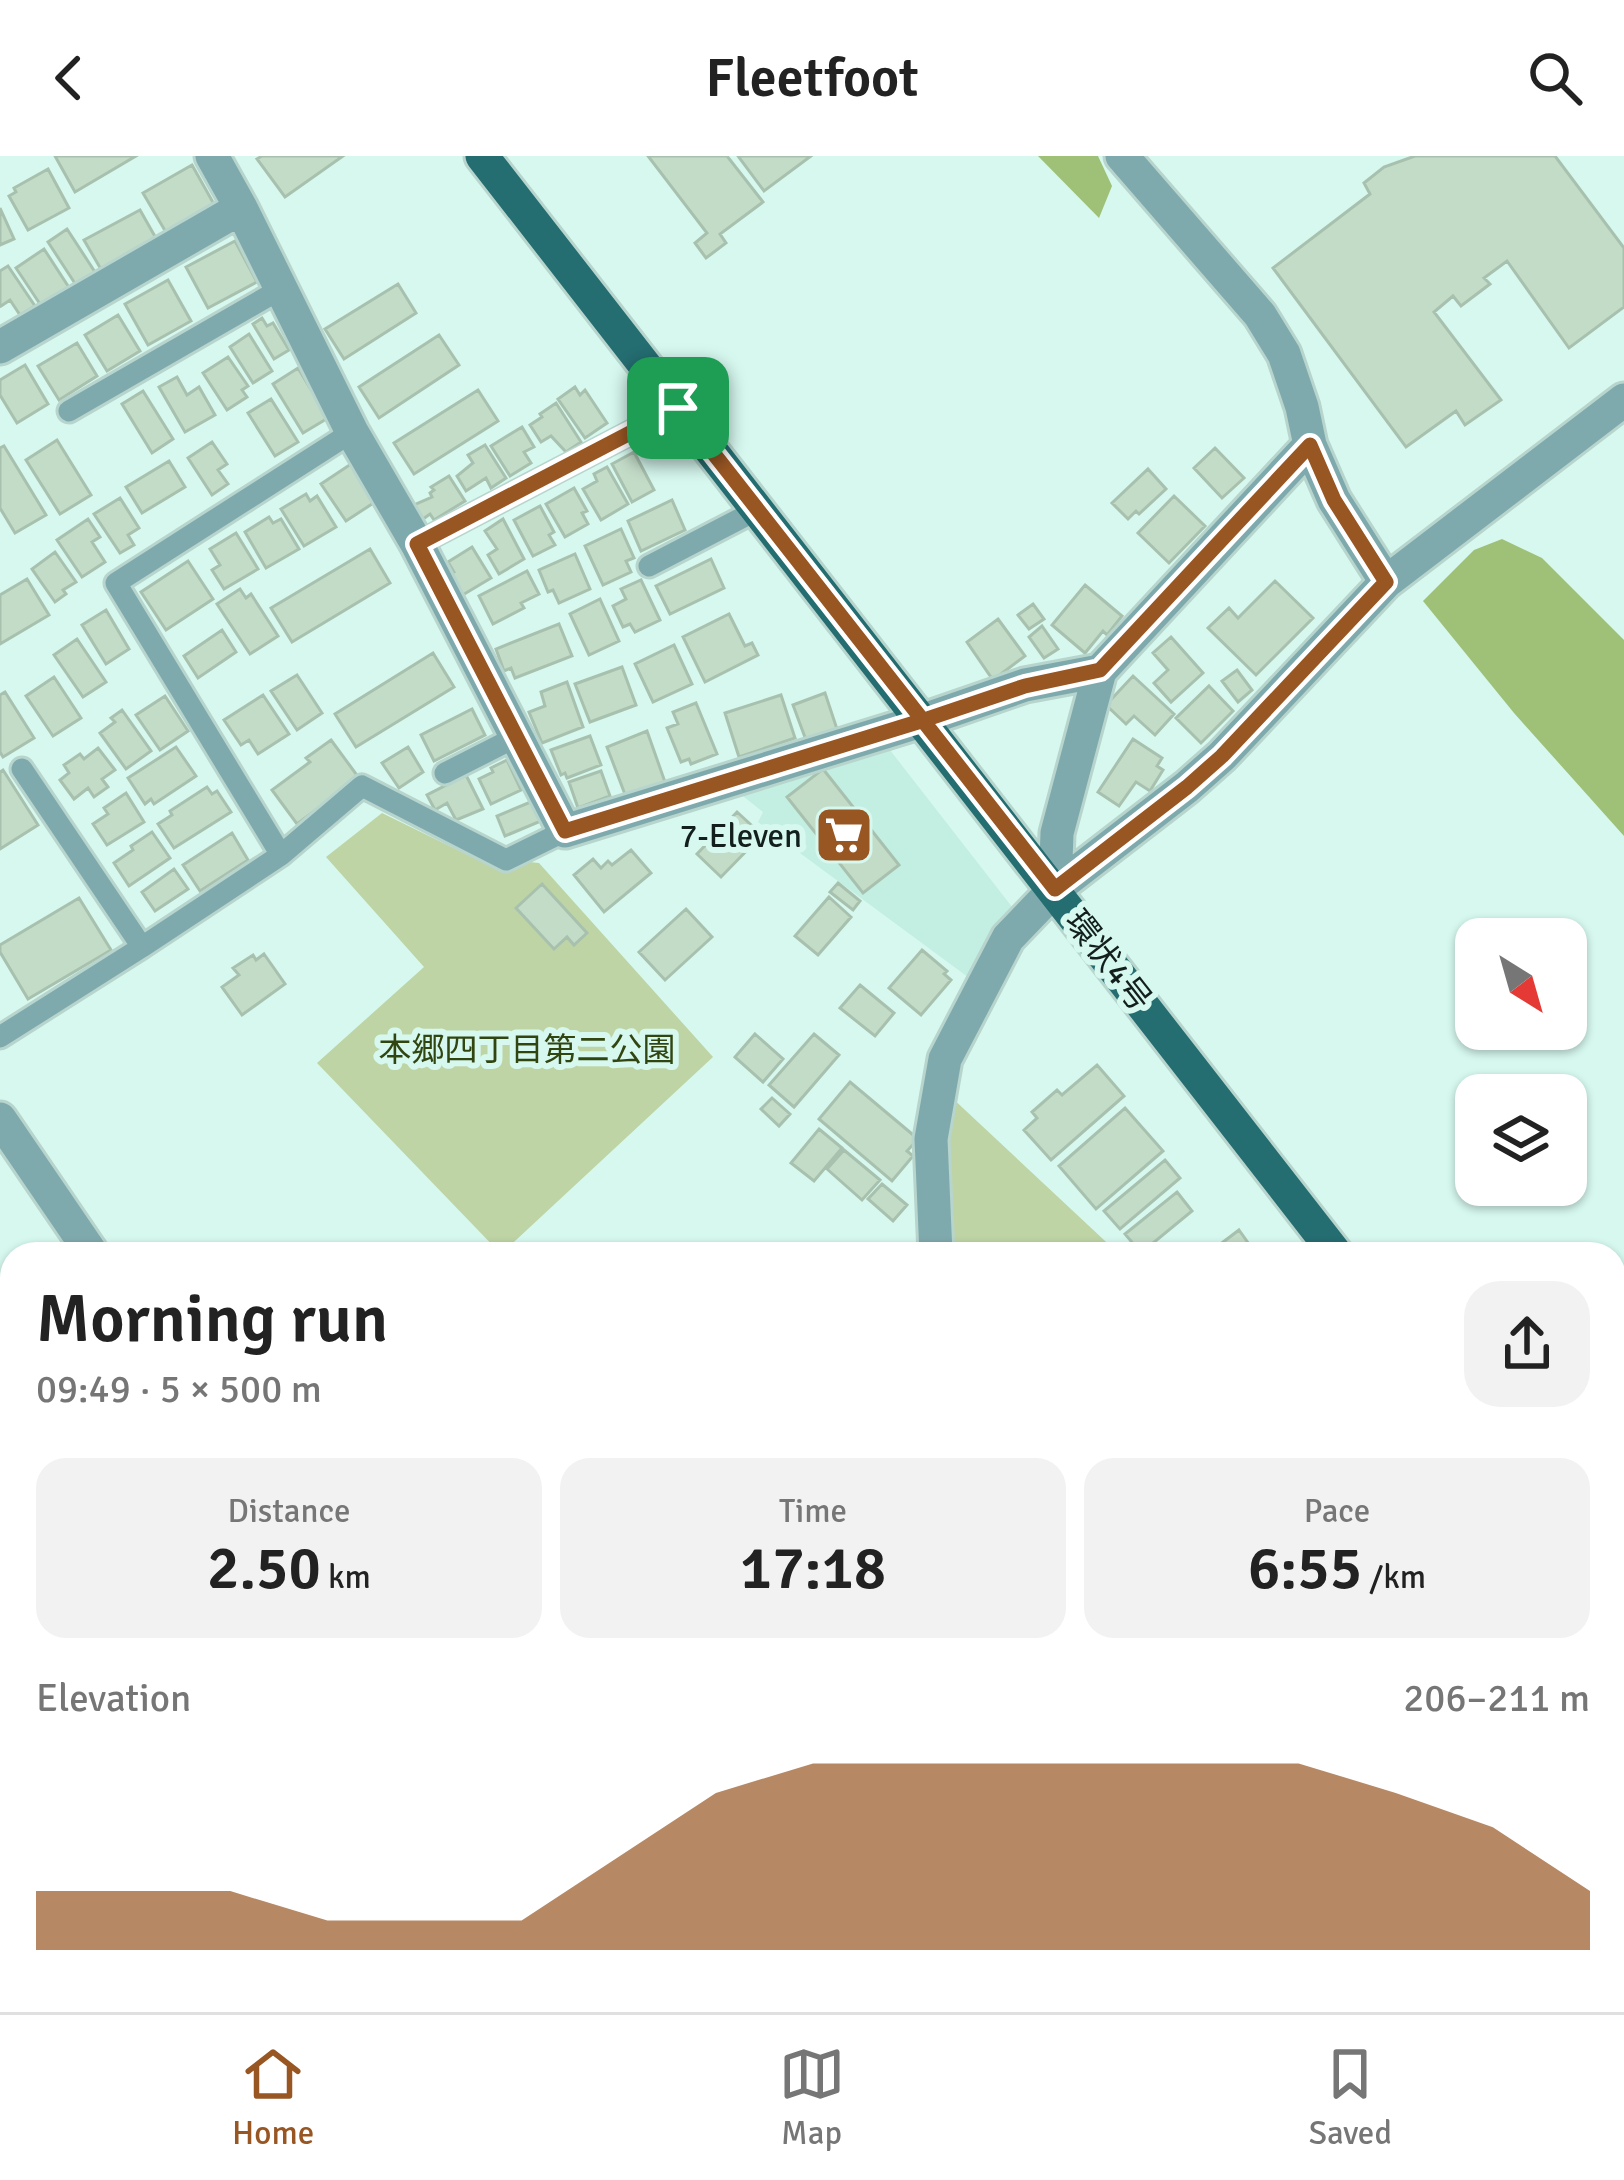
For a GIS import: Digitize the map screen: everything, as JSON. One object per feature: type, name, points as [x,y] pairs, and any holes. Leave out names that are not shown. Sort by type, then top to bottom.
[{"type":"main road","name":"環状4号","points":[[482,156],[1327,1242]]},
{"type":"street","points":[[212,156],[352,432],[417,544],[565,831],[1025,686],[1100,670]]},
{"type":"street","points":[[1122,156],[1260,315],[1283,354],[1310,445],[1334,500],[1386,582]]},
{"type":"street","points":[[0,347],[241,208]]},
{"type":"street","points":[[935,1242],[931,1139],[946,1059],[1008,938],[1055,889],[1222,756],[1386,582],[1624,400]]},
{"type":"street","points":[[1055,889],[1057,832],[1100,670],[1310,445]]},
{"type":"street","points":[[0,1119],[84,1242]]},
{"type":"lane","points":[[69,412],[280,290]]},
{"type":"lane","points":[[417,544],[678,408]]},
{"type":"lane","points":[[281,855],[116,583],[352,432]]},
{"type":"lane","points":[[649,566],[758,510]]},
{"type":"lane","points":[[446,772],[516,737]]},
{"type":"lane","points":[[22,769],[142,947]]},
{"type":"lane","points":[[0,1037],[281,855],[362,786],[506,860],[565,831]]},
{"type":"shaded area","points":[[886,745],[1016,912],[976,983],[758,822],[763,812],[729,785]]},
{"type":"green space","points":[[1038,156],[1098,156],[1112,186],[1099,218]]},
{"type":"green space","points":[[1502,539],[1542,558],[1624,640],[1624,836],[1514,713],[1423,601],[1474,550]]},
{"type":"green space","name":"本郷四丁目第二公園","points":[[382,813],[470,856],[539,863],[713,1057],[514,1242],[489,1242],[317,1063],[424,967],[326,857]]},
{"type":"green space","points":[[949,1095],[1106,1242],[947,1242]]},
{"type":"building","points":[[55,156],[136,156],[75,192]]},
{"type":"building","points":[[343,156],[285,197],[257,159]]},
{"type":"building","points":[[648,156],[727,156],[763,202],[720,234],[726,243],[706,258],[695,243],[707,233]]},
{"type":"building","points":[[738,156],[811,156],[764,191]]},
{"type":"building","points":[[1415,156],[1555,156],[1624,248],[1624,307],[1569,348],[1507,261],[1484,278],[1490,284],[1461,306],[1453,296],[1434,312],[1501,400],[1465,425],[1456,411],[1406,447],[1273,268],[1370,194],[1364,183],[1384,167]]},
{"type":"building","points":[[192,165],[215,206],[167,234],[143,193]]},
{"type":"building","points":[[48,169],[69,208],[28,230],[9,196],[16,192],[14,188]]},
{"type":"building","points":[[0,208],[14,239],[0,245]]},
{"type":"building","points":[[140,210],[157,240],[102,271],[84,240]]},
{"type":"building","points":[[67,229],[95,272],[76,285],[48,242]]},
{"type":"building","points":[[235,241],[257,282],[208,308],[186,267]]},
{"type":"building","points":[[44,249],[70,289],[42,307],[16,268]]},
{"type":"building","points":[[8,266],[35,306],[20,315],[10,300],[0,304],[0,271]]},
{"type":"building","points":[[168,280],[191,321],[148,345],[125,304]]},
{"type":"building","points":[[398,284],[416,313],[344,359],[325,329]]},
{"type":"building","points":[[118,315],[140,351],[107,371],[85,335]]},
{"type":"building","points":[[262,318],[267,326],[273,323],[289,350],[274,359],[253,324]]},
{"type":"building","points":[[249,334],[272,371],[253,383],[230,347]]},
{"type":"building","points":[[439,335],[459,365],[379,418],[359,387]]},
{"type":"building","points":[[77,343],[97,376],[59,400],[38,366]]},
{"type":"building","points":[[228,357],[248,386],[242,390],[247,397],[227,410],[203,373]]},
{"type":"building","points":[[25,365],[48,404],[17,423],[0,395],[0,380]]},
{"type":"building","points":[[298,368],[328,418],[303,433],[273,384]]},
{"type":"building","points":[[177,377],[187,395],[199,387],[215,415],[185,432],[159,387]]},
{"type":"building","points":[[575,387],[580,395],[585,390],[607,423],[585,438],[558,399]]},
{"type":"building","points":[[478,390],[498,421],[414,474],[394,443]]},
{"type":"building","points":[[143,391],[173,439],[152,453],[122,404]]},
{"type":"building","points":[[271,399],[298,442],[275,456],[248,413]]},
{"type":"building","points":[[556,403],[581,442],[566,452],[551,436],[541,442],[530,425]]},
{"type":"building","points":[[522,427],[534,447],[524,452],[531,463],[510,476],[491,446]]},
{"type":"building","points":[[57,440],[91,495],[60,514],[26,460]]},
{"type":"building","points":[[212,442],[227,464],[218,470],[228,484],[212,495],[188,458]]},
{"type":"building","points":[[485,445],[506,478],[491,488],[486,478],[466,491],[457,476],[473,463],[468,455]]},
{"type":"building","points":[[4,446],[46,515],[15,533],[0,508],[0,448]]},
{"type":"building","points":[[1215,448],[1244,478],[1222,498],[1194,468]]},
{"type":"building","points":[[634,452],[654,490],[632,502],[612,464]]},
{"type":"building","points":[[169,461],[185,487],[142,513],[126,487]]},
{"type":"building","points":[[354,462],[378,500],[346,521],[321,484]]},
{"type":"building","points":[[607,467],[628,504],[601,520],[583,489],[597,481],[594,474]]},
{"type":"building","points":[[1148,469],[1166,489],[1128,519],[1112,503]]},
{"type":"building","points":[[449,476],[465,501],[434,520],[430,514],[423,519],[414,505],[432,497],[431,487]]},
{"type":"building","points":[[574,488],[587,511],[582,513],[588,524],[565,537],[546,504]]},
{"type":"building","points":[[306,494],[310,501],[317,496],[336,527],[304,546],[281,509]]},
{"type":"building","points":[[1174,496],[1205,526],[1169,563],[1138,533]]},
{"type":"building","points":[[120,498],[139,528],[128,535],[134,545],[120,553],[94,514]]},
{"type":"building","points":[[672,500],[685,530],[641,551],[628,521]]},
{"type":"building","points":[[540,506],[554,532],[549,535],[555,545],[533,556],[514,520]]},
{"type":"building","points":[[269,517],[273,523],[281,519],[299,549],[266,568],[245,532]]},
{"type":"building","points":[[88,519],[100,537],[92,542],[105,562],[82,577],[57,540]]},
{"type":"building","points":[[503,519],[524,559],[499,574],[488,555],[497,549],[485,531]]},
{"type":"building","points":[[621,529],[634,558],[626,561],[631,572],[603,585],[585,546]]},
{"type":"building","points":[[236,533],[258,569],[224,589],[212,570],[220,565],[210,549]]},
{"type":"building","points":[[472,547],[491,578],[461,596],[449,575],[454,572],[448,562]]},
{"type":"building","points":[[370,549],[390,583],[292,642],[271,608]]},
{"type":"building","points":[[55,552],[76,582],[55,602],[32,569]]},
{"type":"building","points":[[575,554],[590,589],[559,603],[553,590],[548,592],[539,570]]},
{"type":"building","points":[[711,559],[724,588],[670,614],[656,586]]},
{"type":"building","points":[[188,561],[213,599],[166,630],[141,592]]},
{"type":"building","points":[[527,571],[539,594],[493,624],[479,596]]},
{"type":"building","points":[[27,579],[49,615],[0,644],[0,595]]},
{"type":"building","points":[[641,580],[660,620],[635,632],[630,624],[623,627],[613,606],[626,599],[621,589]]},
{"type":"building","points":[[1275,581],[1313,618],[1256,675],[1208,628],[1229,608],[1238,618]]},
{"type":"building","points":[[1085,585],[1122,616],[1085,653],[1052,625]]},
{"type":"building","points":[[240,589],[246,598],[251,594],[278,636],[250,654],[217,604]]},
{"type":"building","points":[[600,599],[619,641],[589,655],[570,614]]},
{"type":"building","points":[[1033,604],[1044,619],[1029,629],[1018,615]]},
{"type":"building","points":[[106,610],[129,649],[106,664],[82,625]]},
{"type":"building","points":[[729,614],[745,646],[752,643],[758,655],[705,682],[683,637]]},
{"type":"building","points":[[998,619],[1025,656],[993,680],[967,642]]},
{"type":"building","points":[[559,624],[572,656],[515,678],[511,668],[504,671],[496,649]]},
{"type":"building","points":[[1042,626],[1058,649],[1044,658],[1029,637]]},
{"type":"building","points":[[222,630],[236,652],[198,678],[184,656]]},
{"type":"building","points":[[1171,637],[1203,673],[1171,702],[1154,683],[1168,670],[1153,653]]},
{"type":"building","points":[[77,639],[106,682],[83,697],[54,655]]},
{"type":"building","points":[[674,645],[692,684],[653,702],[635,664]]},
{"type":"building","points":[[433,653],[454,687],[356,747],[335,714]]},
{"type":"building","points":[[622,667],[636,705],[590,722],[575,684]]},
{"type":"building","points":[[1237,670],[1252,690],[1238,702],[1222,681]]},
{"type":"building","points":[[297,675],[322,713],[297,730],[271,691]]},
{"type":"building","points":[[1133,676],[1174,714],[1155,735],[1134,716],[1126,724],[1106,705]]},
{"type":"building","points":[[54,677],[81,718],[53,736],[26,696]]},
{"type":"building","points":[[567,682],[583,727],[542,743],[529,712],[545,706],[541,692]]},
{"type":"building","points":[[1209,686],[1233,711],[1201,743],[1176,718]]},
{"type":"building","points":[[5,692],[34,738],[3,757],[0,695]]},
{"type":"building","points":[[825,693],[837,729],[806,740],[793,705]]},
{"type":"building","points":[[263,695],[289,734],[258,754],[249,740],[241,745],[224,720]]},
{"type":"building","points":[[781,695],[795,738],[739,757],[725,713]]},
{"type":"building","points":[[165,696],[188,731],[160,750],[136,715]]},
{"type":"building","points":[[696,703],[717,754],[691,764],[689,759],[681,762],[667,728],[678,724],[673,712]]},
{"type":"building","points":[[472,709],[485,735],[434,761],[421,735]]},
{"type":"building","points":[[122,710],[151,751],[126,769],[100,733]]},
{"type":"building","points":[[647,731],[665,782],[626,797],[607,747]]},
{"type":"building","points":[[590,736],[601,765],[567,778],[561,775],[551,750]]},
{"type":"building","points":[[1133,739],[1162,758],[1157,766],[1163,770],[1150,791],[1136,782],[1119,806],[1098,792]]},
{"type":"building","points":[[331,740],[359,778],[297,824],[272,790]]},
{"type":"building","points":[[176,747],[196,776],[154,804],[151,799],[145,804],[128,778]]},
{"type":"building","points":[[408,747],[423,772],[399,788],[382,763]]},
{"type":"building","points":[[98,748],[115,770],[102,779],[108,787],[94,797],[88,788],[74,799],[60,780],[69,773],[64,765]]},
{"type":"building","points":[[507,760],[521,790],[491,804],[479,779]]},
{"type":"building","points":[[823,769],[899,865],[863,893],[787,797]]},
{"type":"building","points":[[3,770],[38,825],[0,849],[0,772]]},
{"type":"building","points":[[601,771],[610,796],[578,808],[569,782]]},
{"type":"building","points":[[466,775],[483,809],[456,820],[447,803],[435,810],[427,795]]},
{"type":"building","points":[[207,787],[212,794],[217,791],[231,812],[174,848],[158,824]]},
{"type":"building","points":[[126,793],[144,822],[107,845],[93,824],[108,814],[104,808]]},
{"type":"building","points":[[533,801],[541,821],[505,836],[497,816]]},
{"type":"building","points":[[737,812],[762,835],[721,877],[697,854]]},
{"type":"building","points":[[152,832],[170,858],[129,886],[114,863]]},
{"type":"building","points":[[232,833],[248,860],[200,891],[183,865]]},
{"type":"building","points":[[631,850],[651,873],[604,912],[574,875],[593,859],[601,868]]},
{"type":"building","points":[[174,869],[188,889],[155,911],[142,892]]},
{"type":"building","points":[[838,883],[860,901],[853,910],[830,892]]},
{"type":"building","points":[[542,884],[587,933],[574,945],[567,937],[554,949],[516,908]]},
{"type":"building","points":[[829,897],[851,917],[818,955],[795,936]]},
{"type":"building","points":[[79,898],[111,950],[28,999],[0,945]]},
{"type":"building","points":[[686,909],[712,937],[665,980],[639,952]]},
{"type":"building","points":[[922,950],[951,980],[921,1015],[889,988]]},
{"type":"building","points":[[264,954],[285,984],[242,1015],[222,987],[239,975],[233,968],[253,955],[256,960]]},
{"type":"building","points":[[860,985],[894,1013],[875,1036],[840,1008]]},
{"type":"building","points":[[755,1034],[783,1059],[763,1082],[735,1057]]},
{"type":"building","points":[[814,1034],[839,1055],[794,1107],[769,1085]]},
{"type":"building","points":[[1097,1065],[1124,1096],[1051,1160],[1024,1130],[1037,1118],[1032,1112],[1057,1090],[1062,1095]]},
{"type":"building","points":[[850,1082],[918,1139],[907,1151],[913,1156],[892,1181],[819,1119]]},
{"type":"building","points":[[772,1098],[790,1114],[779,1126],[761,1109]]},
{"type":"building","points":[[1125,1108],[1163,1151],[1096,1209],[1059,1166]]},
{"type":"building","points":[[819,1129],[842,1148],[814,1181],[791,1163]]},
{"type":"building","points":[[844,1150],[880,1180],[862,1200],[827,1169]]},
{"type":"building","points":[[1165,1160],[1180,1178],[1120,1229],[1104,1211]]},
{"type":"building","points":[[882,1184],[907,1205],[893,1221],[868,1199]]},
{"type":"building","points":[[1177,1192],[1192,1211],[1154,1242],[1132,1242],[1125,1234]]},
{"type":"building","points":[[1239,1230],[1248,1242],[1223,1242]]},
{"type":"place","name":"7-Eleven","points":[[844,835]]},
{"type":"route","points":[[678,408],[417,544],[565,831],[921,721],[1025,686],[1100,670],[1310,445],[1334,500],[1386,582],[1222,756],[1055,889],[921,721],[678,408]]}]
